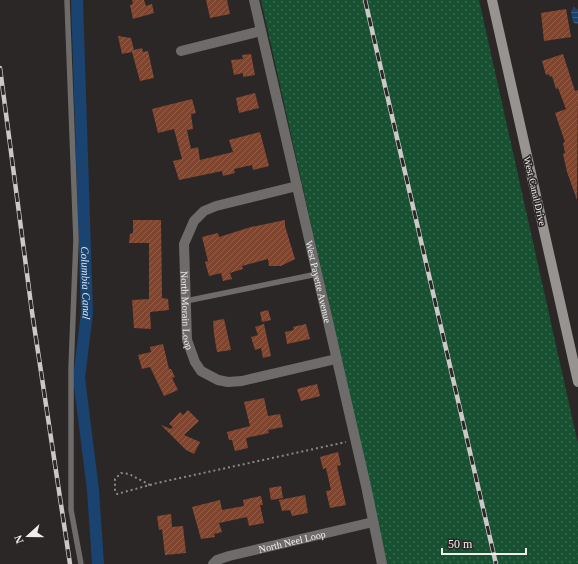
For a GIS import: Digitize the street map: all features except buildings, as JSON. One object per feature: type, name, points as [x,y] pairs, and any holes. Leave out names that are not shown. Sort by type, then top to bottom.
[{"type":"street","name":"West Payette Avenue","points":[[254,0],[260,31],[298,186],[382,564]]},
{"type":"street","name":"West Canal Drive","points":[[492,0],[578,382]]},
{"type":"street","points":[[181,51],[260,31]]},
{"type":"street","name":"North Morain Loop","points":[[298,186],[216,206],[204,211],[194,221],[184,244],[188,340],[192,354],[201,370],[210,376],[228,382],[242,381],[336,359]]},
{"type":"street","name":"North Neel Loop","points":[[213,564],[217,560],[229,556],[373,522]]},
{"type":"lane","points":[[67,0],[76,240],[71,369],[71,510],[81,564]]},
{"type":"lane","points":[[186,301],[317,274]]},
{"type":"path","points":[[150,485],[129,474],[122,473],[115,479],[115,491],[117,494],[291,453],[355,441]]},
{"type":"green space","points":[[261,0],[479,0],[578,444],[578,564],[387,564]]},
{"type":"water","points":[[574,7],[578,10],[578,24],[573,22],[571,11]]},
{"type":"waterway","name":"Columbia Canal","points":[[77,0],[87,313],[79,378],[93,490],[98,564]]},
{"type":"railway","points":[[365,0],[496,564]]},
{"type":"railway","points":[[0,68],[32,312],[70,564]]}]
